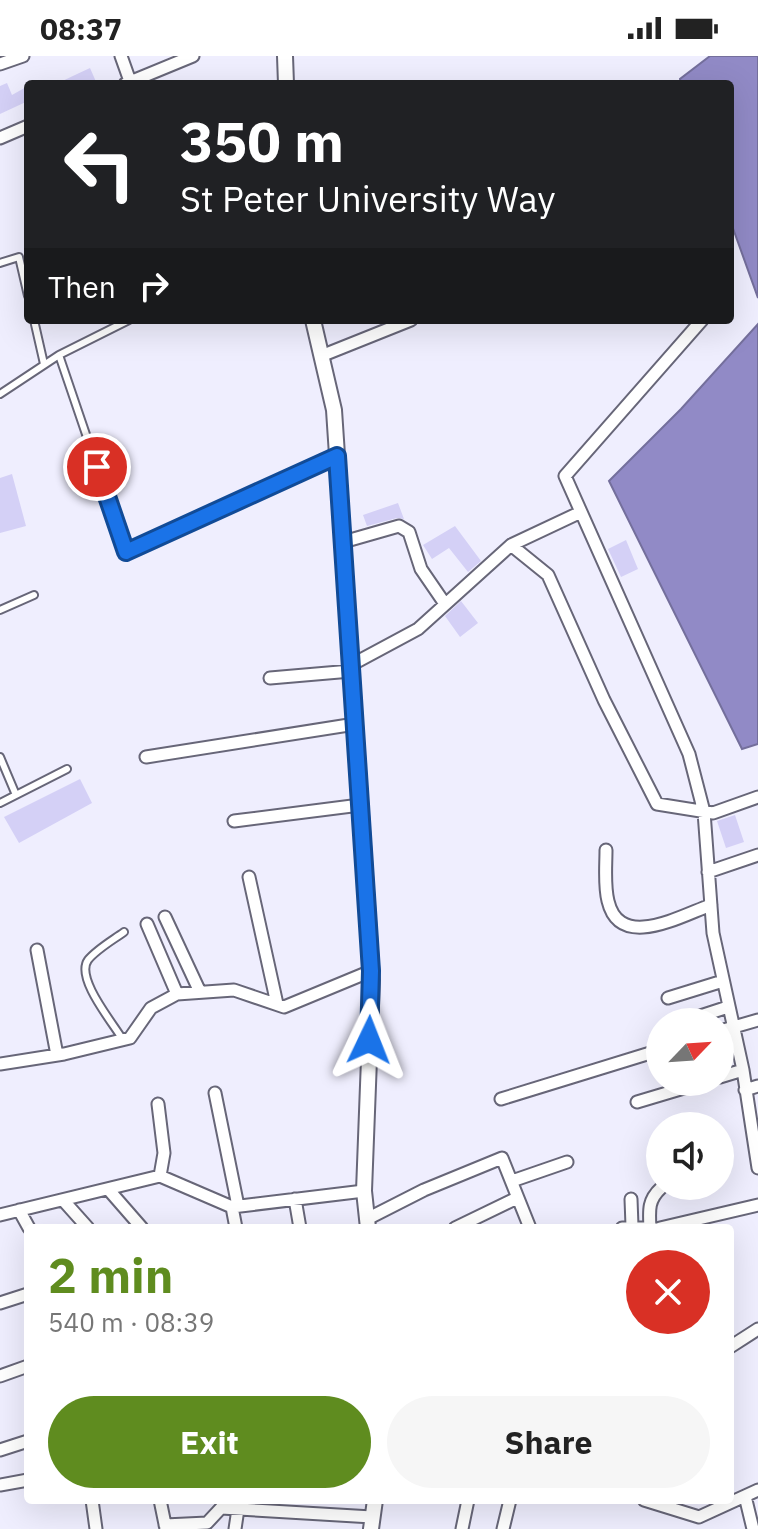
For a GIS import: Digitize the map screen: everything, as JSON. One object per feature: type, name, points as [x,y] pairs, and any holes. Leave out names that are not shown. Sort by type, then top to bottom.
[{"type":"street","points":[[0,64],[23,56]]},
{"type":"street","points":[[121,56],[128,80]]},
{"type":"street","points":[[136,80],[193,56]]},
{"type":"street","points":[[285,56],[286,80]]},
{"type":"street","points":[[0,138],[24,128]]},
{"type":"street","points":[[314,324],[334,410],[371,971],[364,1191],[367,1224],[424,1190],[502,1158],[528,1224]]},
{"type":"street","points":[[321,356],[401,324]]},
{"type":"street","points":[[698,324],[565,476],[689,754],[704,812],[713,933],[728,1007],[725,1008]]},
{"type":"street","points":[[270,678],[351,668],[418,629],[511,545],[581,512]]},
{"type":"street","points":[[343,542],[404,527],[409,532],[421,569],[445,604]]},
{"type":"street","points":[[511,545],[548,575],[604,700],[657,804],[713,813],[758,797]]},
{"type":"street","points":[[146,757],[355,724]]},
{"type":"street","points":[[234,821],[360,805]]},
{"type":"street","points":[[606,850],[607,897],[611,910],[621,924],[634,928],[649,927],[711,905]]},
{"type":"street","points":[[708,872],[758,855]]},
{"type":"street","points":[[249,877],[277,1004]]},
{"type":"street","points":[[165,917],[200,992]]},
{"type":"street","points":[[147,924],[177,994]]},
{"type":"street","points":[[37,950],[57,1055]]},
{"type":"street","points":[[0,1064],[130,1038],[151,1008],[177,994],[234,990],[284,1007],[371,971]]},
{"type":"street","points":[[668,998],[723,981]]},
{"type":"street","points":[[734,1028],[758,1020]]},
{"type":"street","points":[[734,1049],[743,1070],[758,1168]]},
{"type":"street","points":[[501,1099],[646,1054]]},
{"type":"street","points":[[734,1073],[743,1070]]},
{"type":"street","points":[[745,1090],[758,1086]]},
{"type":"street","points":[[215,1093],[236,1224]]},
{"type":"street","points":[[637,1102],[657,1096]]},
{"type":"street","points":[[158,1104],[164,1153],[160,1176]]},
{"type":"street","points":[[512,1181],[567,1162]]},
{"type":"street","points":[[0,1215],[160,1176],[235,1206],[364,1191]]},
{"type":"street","points":[[108,1189],[139,1224]]},
{"type":"street","points":[[463,1224],[517,1198]]},
{"type":"street","points":[[295,1199],[299,1224]]},
{"type":"street","points":[[627,1224],[631,1199]]},
{"type":"street","points":[[63,1200],[84,1224]]},
{"type":"street","points":[[651,1200],[648,1208],[651,1224]]},
{"type":"street","points":[[677,1224],[758,1205]]},
{"type":"street","points":[[19,1210],[27,1224]]},
{"type":"street","points":[[0,1303],[24,1295]]},
{"type":"street","points":[[734,1344],[758,1329]]},
{"type":"street","points":[[0,1376],[24,1367]]},
{"type":"street","points":[[0,1450],[24,1442]]},
{"type":"street","points":[[0,1485],[24,1481]]},
{"type":"street","points":[[734,1502],[758,1490]]},
{"type":"street","points":[[745,1496],[753,1529]]},
{"type":"street","points":[[93,1504],[96,1529]]},
{"type":"street","points":[[161,1504],[165,1527],[207,1523],[221,1508],[372,1523]]},
{"type":"street","points":[[462,1529],[467,1504]]},
{"type":"street","points":[[503,1529],[509,1504]]},
{"type":"street","points":[[653,1504],[698,1523],[731,1504]]},
{"type":"street","points":[[235,1529],[238,1509]]},
{"type":"lane","points":[[0,263],[19,257],[24,279]]},
{"type":"lane","points":[[35,324],[44,364]]},
{"type":"lane","points":[[0,394],[59,355],[121,324]]},
{"type":"lane","points":[[59,355],[126,552],[337,456]]},
{"type":"lane","points":[[0,610],[34,595]]},
{"type":"lane","points":[[0,757],[16,795]]},
{"type":"lane","points":[[0,803],[67,769]]},
{"type":"lane","points":[[123,1040],[88,984],[85,969],[88,960],[124,932]]},
{"type":"shaded area","points":[[710,56],[758,56],[758,298],[734,231],[734,80],[680,79]]},
{"type":"shaded area","points":[[758,324],[758,744],[742,749],[609,481],[681,409]]},
{"type":"building","points":[[90,68],[95,80],[64,80]]},
{"type":"building","points":[[7,83],[12,95],[24,88],[24,103],[0,114],[0,86]]},
{"type":"building","points":[[12,474],[26,526],[0,533],[0,478]]},
{"type":"building","points":[[398,503],[404,519],[367,526],[363,515]]},
{"type":"building","points":[[455,526],[481,561],[468,572],[449,548],[432,559],[423,545]]},
{"type":"building","points":[[626,540],[638,569],[621,577],[608,549]]},
{"type":"building","points":[[461,601],[478,623],[460,637],[445,616]]},
{"type":"building","points":[[80,779],[92,803],[19,843],[4,817]]},
{"type":"building","points":[[735,815],[744,842],[726,848],[717,821]]},
{"type":"route","points":[[97,467],[126,552],[337,456],[372,980],[369,1040]]}]
